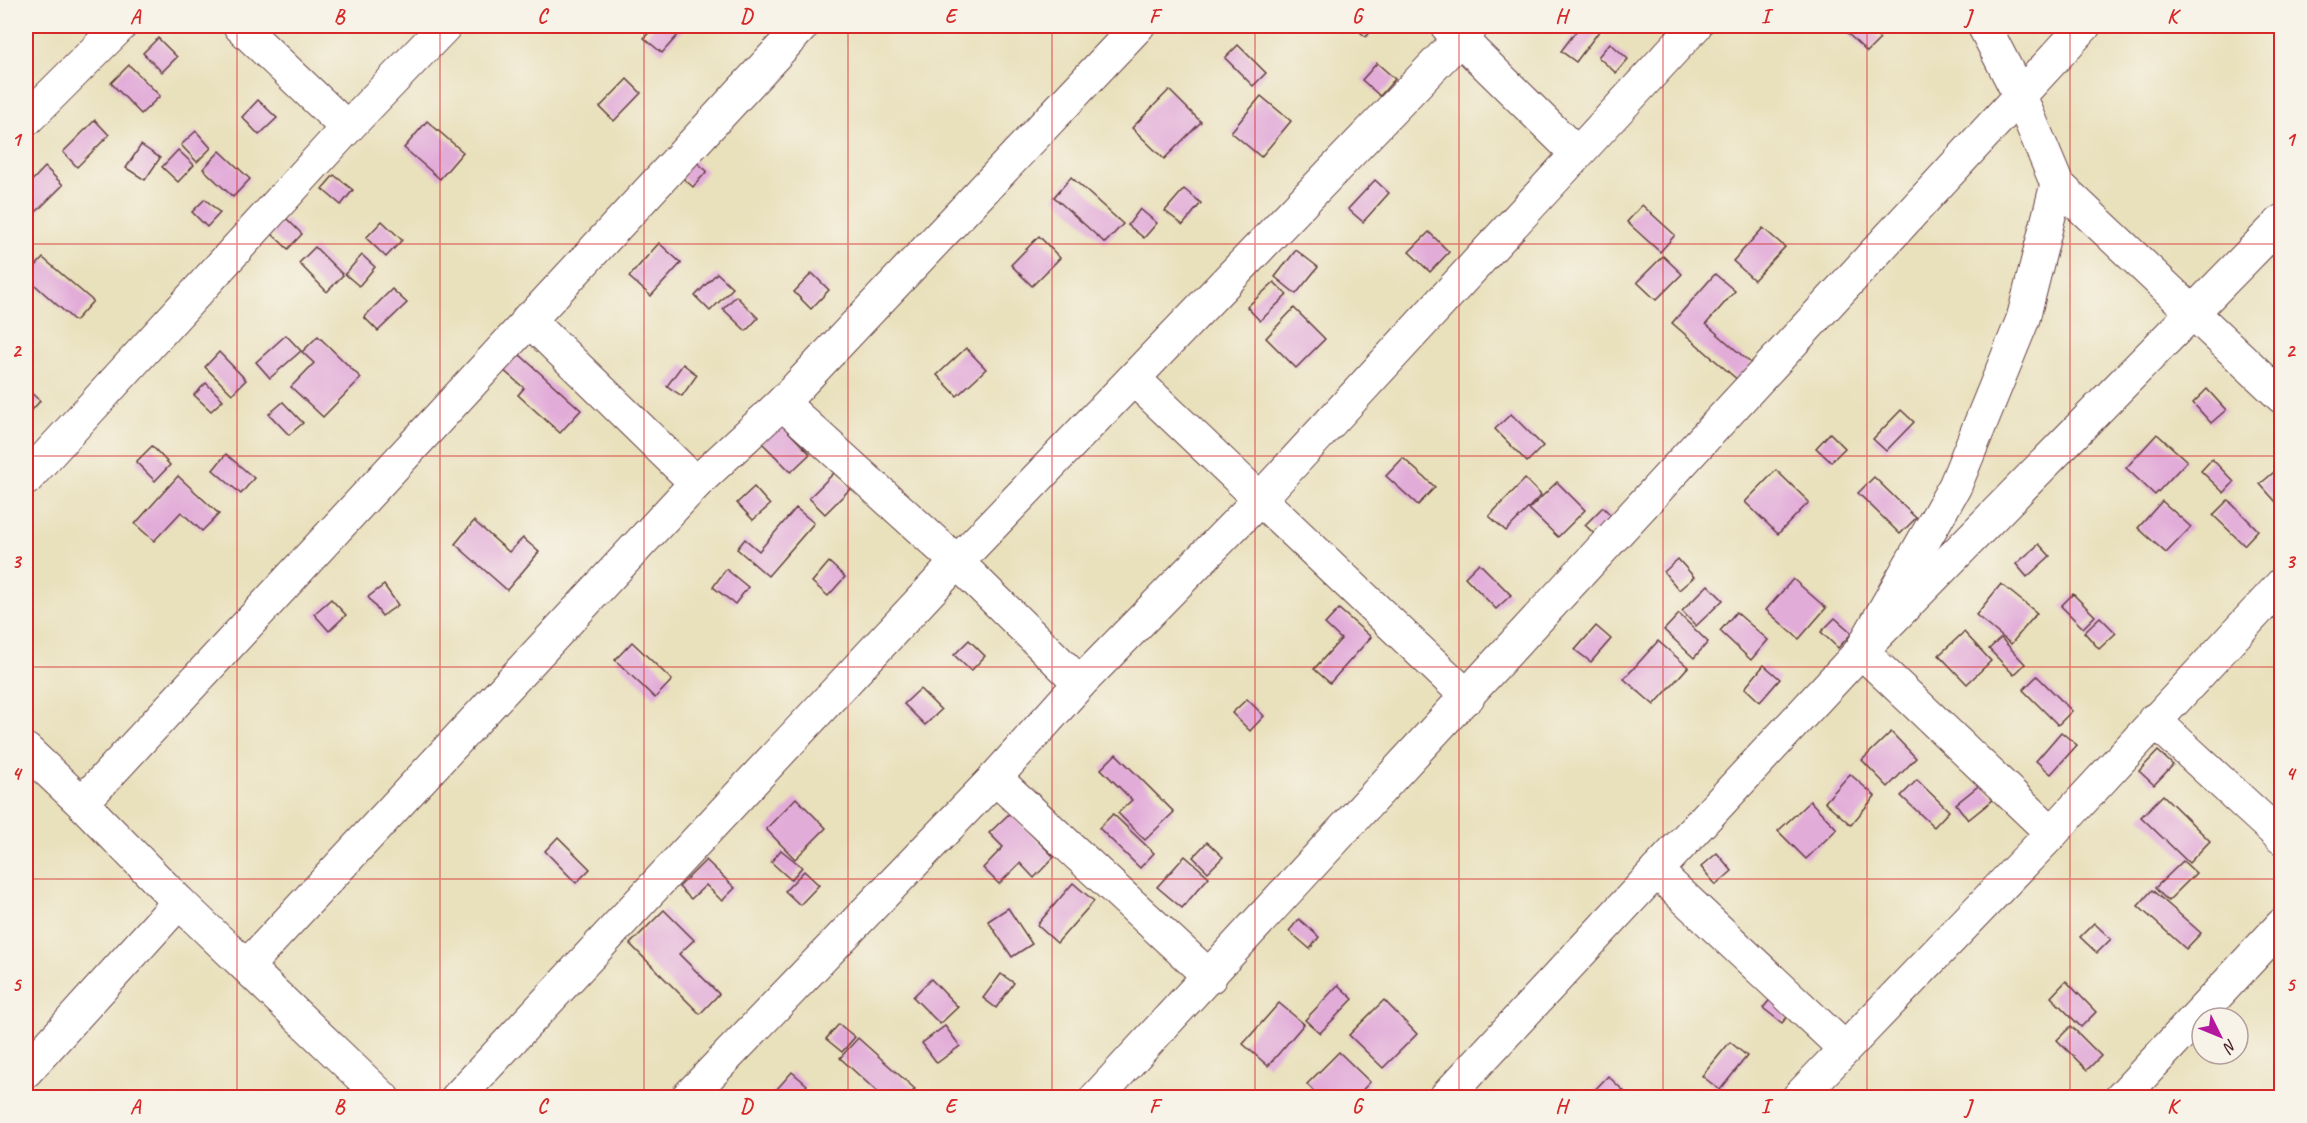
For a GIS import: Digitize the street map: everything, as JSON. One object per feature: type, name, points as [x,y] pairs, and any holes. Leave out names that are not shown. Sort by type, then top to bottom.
[{"type":"street","points":[[26,120],[120,26]]},
{"type":"street","points":[[240,26],[347,128]]},
{"type":"street","points":[[26,479],[347,128],[445,26]]},
{"type":"street","points":[[82,803],[528,319],[802,26]]},
{"type":"street","points":[[247,966],[696,483],[782,403],[1138,26]]},
{"type":"street","points":[[687,1098],[994,778],[1080,683],[1259,500],[1695,26]]},
{"type":"street","points":[[1984,26],[2020,96],[2057,184],[2282,397]]},
{"type":"street","points":[[2020,96],[2065,26]]},
{"type":"street","points":[[1096,1098],[1210,977],[2084,26]]},
{"type":"street","points":[[457,1098],[957,562],[1134,379],[1460,30],[1576,153]]},
{"type":"street","points":[[1861,651],[1955,486],[2023,319],[2057,184]]},
{"type":"street","points":[[1445,1098],[1861,651],[2282,221]]},
{"type":"street","points":[[528,319],[696,483]]},
{"type":"street","points":[[1134,379],[1468,697]]},
{"type":"street","points":[[782,403],[957,562],[1080,683]]},
{"type":"street","points":[[1798,1098],[2052,833],[2282,584]]},
{"type":"street","points":[[1861,651],[2052,833]]},
{"type":"street","points":[[2154,720],[2282,838]]},
{"type":"street","points":[[26,750],[82,803],[178,902],[247,966],[364,1091]]},
{"type":"street","points":[[994,778],[1210,977]]},
{"type":"street","points":[[1656,871],[1844,1048]]},
{"type":"street","points":[[26,1071],[178,902]]},
{"type":"street","points":[[2121,1098],[2282,925]]},
{"type":"building","points":[[655,26],[686,26],[662,53],[644,38]]},
{"type":"building","points":[[1353,26],[1376,26],[1366,37]]},
{"type":"building","points":[[1580,26],[1593,26],[1600,30],[1576,62],[1561,51]]},
{"type":"building","points":[[1840,26],[1866,26],[1880,39],[1867,52]]},
{"type":"building","points":[[158,38],[177,57],[162,72],[143,53]]},
{"type":"building","points":[[1610,43],[1628,59],[1616,73],[1598,57]]},
{"type":"building","points":[[1238,45],[1266,73],[1253,86],[1225,58]]},
{"type":"building","points":[[1377,63],[1395,79],[1380,96],[1362,80]]},
{"type":"building","points":[[129,65],[160,96],[141,114],[111,83]]},
{"type":"building","points":[[627,79],[641,93],[614,121],[600,107]]},
{"type":"building","points":[[1169,90],[1201,122],[1164,159],[1132,128]]},
{"type":"building","points":[[1261,96],[1291,121],[1261,157],[1231,132]]},
{"type":"building","points":[[258,100],[277,118],[259,135],[242,117]]},
{"type":"building","points":[[95,120],[109,135],[77,167],[63,152]]},
{"type":"building","points":[[427,121],[463,152],[440,179],[404,148]]},
{"type":"building","points":[[196,131],[211,148],[197,162],[181,145]]},
{"type":"building","points":[[141,145],[160,158],[145,180],[126,168]]},
{"type":"building","points":[[178,150],[194,165],[178,182],[162,167]]},
{"type":"building","points":[[220,151],[250,179],[233,197],[203,169]]},
{"type":"building","points":[[690,157],[707,171],[693,187],[677,173]]},
{"type":"building","points":[[45,167],[63,185],[29,219],[26,216],[26,187]]},
{"type":"building","points":[[334,175],[353,190],[341,205],[322,189]]},
{"type":"building","points":[[1071,177],[1123,224],[1105,243],[1054,197]]},
{"type":"building","points":[[1375,180],[1389,193],[1363,222],[1348,209]]},
{"type":"building","points":[[1184,189],[1201,203],[1183,225],[1165,211]]},
{"type":"building","points":[[205,199],[220,213],[207,227],[192,212]]},
{"type":"building","points":[[1642,205],[1675,235],[1660,252],[1627,222]]},
{"type":"building","points":[[1140,209],[1157,223],[1144,238],[1128,225]]},
{"type":"building","points":[[286,218],[302,234],[288,249],[271,233]]},
{"type":"building","points":[[382,221],[402,240],[386,257],[366,238]]},
{"type":"building","points":[[1763,228],[1785,247],[1754,280],[1733,261]]},
{"type":"building","points":[[1429,232],[1449,252],[1430,272],[1409,252]]},
{"type":"building","points":[[1039,236],[1060,258],[1032,286],[1011,265]]},
{"type":"building","points":[[659,243],[681,263],[651,296],[629,277]]},
{"type":"building","points":[[315,247],[343,275],[327,292],[299,263]]},
{"type":"building","points":[[1296,250],[1318,267],[1296,294],[1275,277]]},
{"type":"building","points":[[362,255],[375,267],[359,286],[345,274]]},
{"type":"building","points":[[1663,256],[1682,274],[1656,300],[1637,282]]},
{"type":"building","points":[[43,258],[93,301],[75,321],[26,277]]},
{"type":"building","points":[[717,273],[733,288],[710,311],[695,296]]},
{"type":"building","points":[[812,273],[829,290],[811,309],[794,292]]},
{"type":"building","points":[[1715,274],[1735,291],[1706,324],[1761,372],[1747,388],[1672,323]]},
{"type":"building","points":[[1274,282],[1287,295],[1260,321],[1247,307]]},
{"type":"building","points":[[392,289],[407,303],[378,331],[364,317]]},
{"type":"building","points":[[736,296],[758,318],[746,331],[723,309]]},
{"type":"building","points":[[1294,308],[1325,339],[1296,368],[1266,338]]},
{"type":"building","points":[[286,335],[301,351],[270,378],[256,362]]},
{"type":"building","points":[[318,336],[361,378],[323,417],[291,387],[314,363],[302,352]]},
{"type":"building","points":[[509,345],[581,410],[560,433],[518,395],[524,388],[494,362]]},
{"type":"building","points":[[966,348],[986,369],[957,396],[937,375]]},
{"type":"building","points":[[219,352],[246,380],[232,394],[205,367]]},
{"type":"building","points":[[683,364],[697,375],[682,396],[667,386]]},
{"type":"building","points":[[206,383],[223,400],[211,411],[194,395]]},
{"type":"building","points":[[26,388],[40,401],[26,417]]},
{"type":"building","points":[[2207,389],[2226,410],[2211,423],[2193,403]]},
{"type":"building","points":[[283,402],[303,423],[289,435],[269,414]]},
{"type":"building","points":[[1901,410],[1914,422],[1886,451],[1873,439]]},
{"type":"building","points":[[1511,414],[1543,446],[1527,462],[1495,429]]},
{"type":"building","points":[[780,423],[810,454],[791,472],[761,442]]},
{"type":"building","points":[[1830,433],[1845,448],[1831,462],[1816,448]]},
{"type":"building","points":[[2157,434],[2187,461],[2155,495],[2126,468]]},
{"type":"building","points":[[152,446],[170,465],[155,481],[136,462]]},
{"type":"building","points":[[226,454],[254,478],[241,494],[213,470]]},
{"type":"building","points":[[1403,458],[1435,487],[1418,505],[1386,476]]},
{"type":"building","points":[[2212,459],[2234,482],[2224,493],[2201,471]]},
{"type":"building","points":[[2280,467],[2282,497],[2276,502],[2260,484]]},
{"type":"building","points":[[1776,470],[1809,502],[1778,534],[1745,502]]},
{"type":"building","points":[[834,473],[851,488],[825,514],[809,498]]},
{"type":"building","points":[[178,476],[219,514],[202,531],[181,512],[154,541],[135,524]]},
{"type":"building","points":[[1874,477],[1916,518],[1900,534],[1858,493]]},
{"type":"building","points":[[1525,479],[1541,495],[1506,531],[1489,516]]},
{"type":"building","points":[[1557,482],[1585,510],[1558,537],[1529,509]]},
{"type":"building","points":[[754,487],[770,505],[753,520],[737,503]]},
{"type":"building","points":[[2228,500],[2258,530],[2244,545],[2213,515]]},
{"type":"building","points":[[2162,501],[2191,527],[2166,553],[2138,528]]},
{"type":"building","points":[[1603,507],[1621,526],[1604,543],[1585,525]]},
{"type":"building","points":[[796,508],[814,523],[768,576],[737,549],[745,539],[759,551]]},
{"type":"building","points":[[474,521],[509,552],[523,538],[539,552],[507,590],[455,544]]},
{"type":"building","points":[[2039,544],[2050,556],[2027,577],[2016,564]]},
{"type":"building","points":[[1678,559],[1694,577],[1679,590],[1664,572]]},
{"type":"building","points":[[829,562],[845,577],[828,596],[812,582]]},
{"type":"building","points":[[1479,563],[1511,595],[1496,609],[1465,577]]},
{"type":"building","points":[[726,569],[748,587],[735,604],[713,587]]},
{"type":"building","points":[[1793,579],[1826,608],[1799,639],[1766,610]]},
{"type":"building","points":[[2001,584],[2037,613],[2011,644],[1976,615]]},
{"type":"building","points":[[384,585],[398,605],[382,616],[368,597]]},
{"type":"building","points":[[1708,585],[1723,600],[1696,626],[1682,611]]},
{"type":"building","points":[[2073,594],[2095,616],[2083,628],[2061,606]]},
{"type":"building","points":[[331,599],[346,615],[329,631],[314,614]]},
{"type":"building","points":[[1339,609],[1371,637],[1330,683],[1314,669],[1341,639],[1325,624]]},
{"type":"building","points":[[1736,612],[1768,640],[1751,660],[1720,631]]},
{"type":"building","points":[[1679,614],[1708,642],[1694,658],[1664,630]]},
{"type":"building","points":[[2100,617],[2116,633],[2099,649],[2084,632]]},
{"type":"building","points":[[1835,618],[1852,633],[1838,648],[1821,632]]},
{"type":"building","points":[[1596,626],[1611,639],[1591,662],[1575,650]]},
{"type":"building","points":[[1964,632],[1991,661],[1967,684],[1939,655]]},
{"type":"building","points":[[2001,638],[2025,664],[2014,675],[1989,649]]},
{"type":"building","points":[[969,640],[985,656],[971,671],[954,655]]},
{"type":"building","points":[[1658,641],[1688,667],[1654,705],[1624,679]]},
{"type":"building","points":[[632,642],[672,680],[655,698],[615,660]]},
{"type":"building","points":[[1764,665],[1780,679],[1760,702],[1745,688]]},
{"type":"building","points":[[2037,676],[2072,711],[2058,725],[2023,690]]},
{"type":"building","points":[[920,689],[941,710],[925,725],[904,704]]},
{"type":"building","points":[[1247,699],[1264,716],[1250,731],[1232,713]]},
{"type":"building","points":[[1891,732],[1916,758],[1888,787],[1862,760]]},
{"type":"building","points":[[2061,732],[2077,745],[2051,774],[2036,761]]},
{"type":"building","points":[[2158,751],[2173,765],[2154,785],[2139,771]]},
{"type":"building","points":[[1116,754],[1174,812],[1145,840],[1118,813],[1132,800],[1101,769]]},
{"type":"building","points":[[1850,774],[1875,796],[1851,825],[1825,802]]},
{"type":"building","points":[[1917,780],[1949,811],[1934,827],[1901,796]]},
{"type":"building","points":[[1982,783],[1994,799],[1968,820],[1956,804]]},
{"type":"building","points":[[2163,795],[2210,841],[2189,863],[2141,817]]},
{"type":"building","points":[[796,798],[826,828],[795,859],[766,829]]},
{"type":"building","points":[[1810,801],[1837,829],[1806,859],[1778,831]]},
{"type":"building","points":[[1010,813],[1054,857],[1034,878],[1020,863],[999,884],[983,868],[1003,847],[989,833]]},
{"type":"building","points":[[1113,814],[1154,853],[1140,868],[1099,828]]},
{"type":"building","points":[[558,837],[590,869],[576,883],[545,851]]},
{"type":"building","points":[[1207,842],[1223,857],[1208,872],[1193,857]]},
{"type":"building","points":[[781,850],[802,867],[791,880],[771,862]]},
{"type":"building","points":[[1717,853],[1732,871],[1716,885],[1701,867]]},
{"type":"building","points":[[1185,856],[1209,877],[1182,908],[1157,887]]},
{"type":"building","points":[[706,860],[735,888],[722,901],[706,885],[691,899],[679,887]]},
{"type":"building","points":[[2183,861],[2196,873],[2168,901],[2155,888]]},
{"type":"building","points":[[804,871],[819,885],[800,905],[785,891]]},
{"type":"building","points":[[1073,883],[1094,901],[1057,943],[1037,925]]},
{"type":"building","points":[[2152,890],[2201,933],[2186,949],[2138,906]]},
{"type":"building","points":[[1008,908],[1032,944],[1012,957],[988,921]]},
{"type":"building","points":[[664,910],[694,940],[679,954],[719,994],[700,1014],[630,944]]},
{"type":"building","points":[[1299,919],[1319,937],[1310,949],[1289,931]]},
{"type":"building","points":[[2094,923],[2111,939],[2097,953],[2080,937]]},
{"type":"building","points":[[1001,974],[1014,983],[996,1008],[983,998]]},
{"type":"building","points":[[931,979],[958,1007],[940,1024],[913,997]]},
{"type":"building","points":[[2066,981],[2096,1012],[2081,1027],[2051,997]]},
{"type":"building","points":[[1338,985],[1353,999],[1320,1033],[1305,1020]]},
{"type":"building","points":[[1777,991],[1796,1007],[1782,1023],[1763,1008]]},
{"type":"building","points":[[1384,1000],[1417,1034],[1383,1068],[1349,1035]]},
{"type":"building","points":[[1279,1003],[1304,1024],[1268,1066],[1243,1044]]},
{"type":"building","points":[[839,1024],[855,1037],[842,1052],[826,1039]]},
{"type":"building","points":[[945,1026],[960,1046],[937,1063],[922,1043]]},
{"type":"building","points":[[2071,1026],[2101,1056],[2087,1070],[2057,1040]]},
{"type":"building","points":[[858,1038],[915,1089],[907,1098],[884,1098],[840,1058]]},
{"type":"building","points":[[1730,1042],[1747,1056],[1720,1090],[1702,1076]]},
{"type":"building","points":[[1339,1052],[1370,1082],[1355,1098],[1320,1098],[1307,1084]]},
{"type":"building","points":[[792,1072],[807,1085],[796,1098],[769,1098]]},
{"type":"building","points":[[1608,1076],[1631,1098],[1593,1098],[1590,1095]]}]
